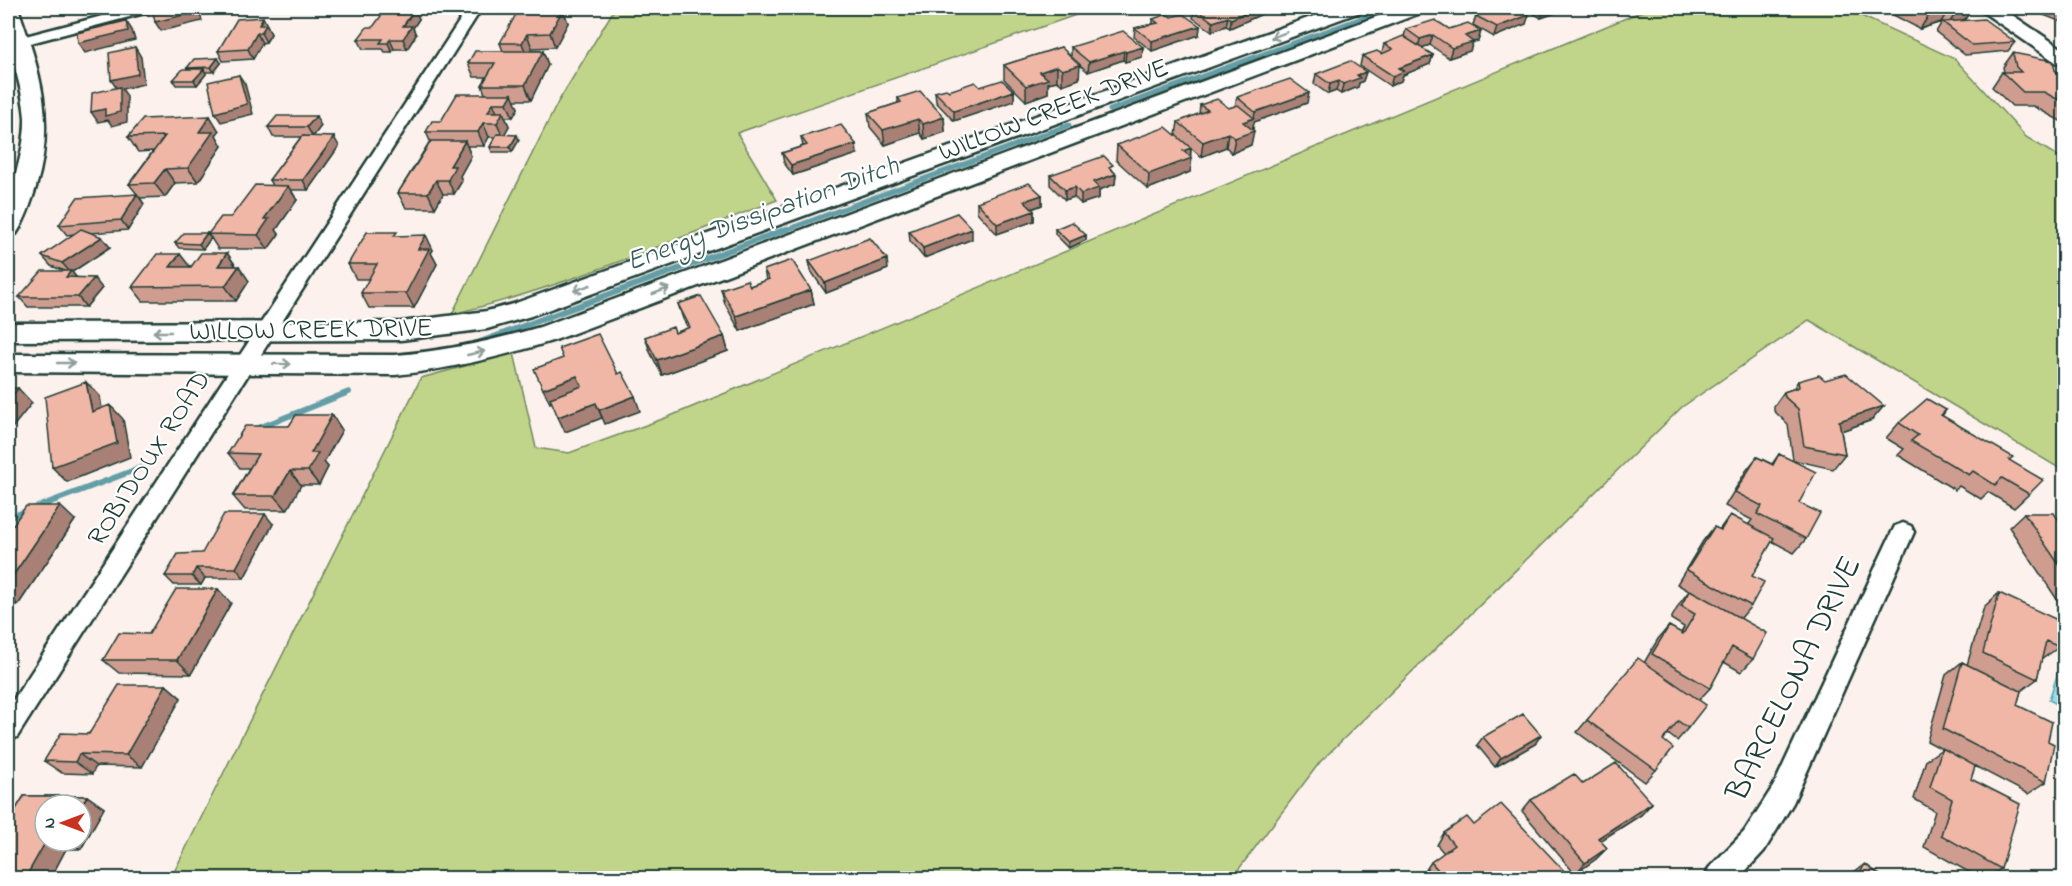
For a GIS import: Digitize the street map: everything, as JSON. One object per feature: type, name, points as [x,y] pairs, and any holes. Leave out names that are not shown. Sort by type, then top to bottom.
[{"type":"street","points":[[8,8],[20,42],[35,99],[36,136],[27,181],[8,230]]},
{"type":"street","points":[[20,42],[147,8]]},
{"type":"street","name":"ROBIDOUX ROAD","points":[[8,729],[475,8]]},
{"type":"street","name":"WILLOW CREEK DRIVE","points":[[8,332],[401,331],[487,320],[522,310],[1353,8]]},
{"type":"street","name":"WILLOW CREEK DRIVE","points":[[8,363],[394,365],[455,358],[501,347],[549,333],[1416,8]]},
{"type":"street","points":[[1990,8],[2060,52]]},
{"type":"street","name":"BARCELONA DRIVE","points":[[1719,879],[1763,828],[1792,778],[1903,532]]},
{"type":"green space","points":[[615,8],[1096,8],[737,133],[777,200],[576,277],[452,314],[558,102]]},
{"type":"green space","points":[[1650,8],[1844,8],[1955,59],[2026,137],[2064,160],[2064,471],[1809,320],[1682,407],[1320,762],[1232,878],[171,878],[421,378],[514,353],[536,448],[569,453],[668,417]]},
{"type":"water","points":[[2060,666],[2064,668],[2064,708],[2049,700]]},
{"type":"building","points":[[174,8],[196,8],[196,12],[155,22],[153,12]]},
{"type":"building","points":[[550,8],[550,9],[524,9]]},
{"type":"building","points":[[1194,8],[1256,8],[1231,19],[1228,17],[1213,22]]},
{"type":"building","points":[[1496,8],[1516,8],[1529,15],[1497,27],[1476,16]]},
{"type":"building","points":[[1915,8],[1950,8],[1929,15]]},
{"type":"building","points":[[1950,8],[1968,8],[1957,11]]},
{"type":"building","points":[[386,9],[415,9],[403,26],[412,26],[403,39],[390,39],[388,43],[380,43],[383,39],[358,39],[367,27],[373,27]]},
{"type":"building","points":[[519,9],[563,9],[550,33],[527,34],[522,43],[500,43]]},
{"type":"building","points":[[1167,14],[1171,17],[1183,14],[1200,26],[1152,41],[1135,28],[1158,23],[1153,19]]},
{"type":"building","points":[[263,17],[259,25],[266,25],[261,33],[257,33],[248,49],[218,51],[237,19]]},
{"type":"building","points":[[1984,19],[2015,42],[1972,45],[1943,22]]},
{"type":"building","points":[[1435,20],[1449,29],[1468,23],[1481,31],[1465,36],[1473,42],[1452,48],[1433,35],[1420,39],[1406,29]]},
{"type":"building","points":[[126,21],[128,31],[78,43],[77,33]]},
{"type":"building","points":[[1123,31],[1143,47],[1089,62],[1071,47]]},
{"type":"building","points":[[1403,36],[1433,55],[1399,68],[1404,71],[1393,76],[1362,56],[1377,51],[1382,54],[1393,49],[1384,44]]},
{"type":"building","points":[[135,47],[138,74],[111,80],[109,53]]},
{"type":"building","points":[[1061,47],[1080,65],[1062,70],[1057,66],[1040,72],[1048,79],[1026,86],[1004,65]]},
{"type":"building","points":[[475,51],[543,51],[525,85],[482,85],[495,63],[468,63]]},
{"type":"building","points":[[2013,53],[2053,61],[2055,70],[2064,77],[2064,103],[2044,92],[2023,92],[2002,72],[2021,72],[2016,67]]},
{"type":"building","points":[[218,58],[211,67],[187,68],[194,59]]},
{"type":"building","points":[[1350,61],[1366,72],[1357,75],[1360,78],[1343,84],[1339,81],[1330,84],[1316,74]]},
{"type":"building","points":[[183,69],[204,69],[194,80],[173,80]]},
{"type":"building","points":[[239,75],[247,104],[215,113],[208,82]]},
{"type":"building","points":[[1290,79],[1309,93],[1255,112],[1237,97]]},
{"type":"building","points":[[1002,80],[1014,91],[954,111],[935,92],[946,89],[949,91],[975,82],[980,87]]},
{"type":"building","points":[[120,87],[120,112],[105,116],[105,109],[91,112],[92,93]]},
{"type":"building","points":[[920,91],[944,117],[923,124],[918,119],[883,130],[868,113],[901,102],[898,98]]},
{"type":"building","points":[[457,94],[512,94],[507,103],[493,103],[488,112],[503,112],[497,123],[483,123],[478,132],[426,132],[432,121],[441,121]]},
{"type":"building","points":[[1217,99],[1229,108],[1238,105],[1254,118],[1243,122],[1254,131],[1235,138],[1228,133],[1203,142],[1178,122],[1208,110],[1200,105]]},
{"type":"building","points":[[210,116],[199,132],[213,132],[188,168],[165,169],[154,183],[129,184],[165,136],[128,137],[143,119]]},
{"type":"building","points":[[277,116],[316,116],[307,127],[268,127]]},
{"type":"building","points":[[841,125],[856,144],[791,165],[782,153],[807,145],[801,137]]},
{"type":"building","points":[[1166,127],[1191,148],[1183,151],[1192,158],[1149,174],[1117,145]]},
{"type":"building","points":[[497,134],[517,135],[510,147],[490,147]]},
{"type":"building","points":[[302,136],[334,137],[303,180],[269,180]]},
{"type":"building","points":[[431,141],[465,141],[450,166],[455,166],[448,180],[436,180],[428,193],[398,193]]},
{"type":"building","points":[[1104,156],[1113,165],[1109,167],[1116,174],[1093,182],[1099,188],[1081,194],[1075,187],[1065,190],[1050,175]]},
{"type":"building","points":[[1029,183],[1042,195],[1024,201],[1034,211],[997,224],[977,202]]},
{"type":"building","points":[[255,185],[288,186],[264,219],[269,219],[258,235],[208,234],[221,217],[231,217]]},
{"type":"building","points":[[137,194],[121,220],[59,225],[77,198]]},
{"type":"building","points":[[957,213],[972,229],[923,248],[909,231]]},
{"type":"building","points":[[1072,222],[1086,235],[1069,242],[1055,229]]},
{"type":"building","points":[[81,229],[102,237],[62,263],[42,256]]},
{"type":"building","points":[[367,232],[397,232],[394,236],[426,235],[418,249],[429,249],[406,293],[361,293],[377,264],[348,264]]},
{"type":"building","points":[[184,233],[207,233],[199,244],[175,243]]},
{"type":"building","points":[[870,238],[887,259],[825,283],[809,261]]},
{"type":"building","points":[[201,253],[227,253],[218,266],[239,266],[225,286],[132,287],[157,254],[180,254],[170,267],[191,267]]},
{"type":"building","points":[[792,260],[811,290],[736,316],[721,289],[747,280],[750,286],[769,279],[764,270]]},
{"type":"building","points":[[42,271],[71,271],[66,277],[94,278],[78,297],[19,297]]},
{"type":"building","points":[[701,296],[724,336],[657,360],[645,337],[673,327],[675,333],[690,327],[678,304]]},
{"type":"building","points":[[598,334],[618,374],[622,372],[635,396],[599,410],[596,403],[558,417],[550,398],[582,386],[577,376],[543,389],[534,369],[563,358],[559,348]]},
{"type":"building","points":[[1846,374],[1884,406],[1839,421],[1845,454],[1804,446],[1798,409],[1785,397],[1784,392],[1799,387],[1798,381],[1819,375],[1825,380]]},
{"type":"building","points":[[86,382],[92,412],[110,405],[117,443],[52,467],[45,397]]},
{"type":"building","points":[[8,388],[18,388],[8,401]]},
{"type":"building","points":[[1927,399],[1946,410],[1941,415],[2013,457],[2009,460],[2043,480],[2029,494],[2002,478],[1995,485],[1973,471],[1969,475],[1911,441],[1918,435],[1899,423]]},
{"type":"building","points":[[296,415],[332,415],[311,453],[318,453],[308,471],[290,471],[275,496],[233,496],[258,454],[228,453],[245,426],[289,426]]},
{"type":"building","points":[[1779,454],[1816,472],[1799,503],[1820,513],[1806,539],[1757,514],[1762,506],[1735,492],[1757,457],[1773,465]]},
{"type":"building","points":[[26,506],[60,506],[8,583],[8,532]]},
{"type":"building","points":[[2024,513],[2054,513],[2058,519],[2064,519],[2064,572]]},
{"type":"building","points":[[224,514],[265,514],[236,568],[196,568],[192,576],[165,576],[178,554],[202,553]]},
{"type":"building","points":[[1730,515],[1774,538],[1752,576],[1764,582],[1751,606],[1687,570],[1714,527],[1721,530]]},
{"type":"building","points":[[176,589],[218,589],[177,660],[103,660],[119,633],[149,634]]},
{"type":"building","points":[[1690,590],[1767,633],[1753,659],[1732,647],[1710,688],[1652,654],[1669,626],[1683,634],[1695,614],[1681,606]]},
{"type":"building","points":[[1999,593],[2064,623],[2059,647],[2046,641],[2037,679],[1983,653]]},
{"type":"building","points":[[1638,658],[1706,705],[1688,728],[1678,721],[1663,740],[1673,748],[1656,770],[1587,720]]},
{"type":"building","points":[[1962,662],[2021,691],[2017,705],[2052,722],[2048,741],[2054,744],[2046,782],[1943,729]]},
{"type":"building","points":[[119,685],[166,685],[126,755],[79,754],[75,762],[44,761],[61,733],[89,734]]},
{"type":"building","points":[[1523,714],[1541,735],[1501,758],[1483,737]]},
{"type":"building","points":[[1942,748],[1975,766],[1971,779],[2020,804],[2001,869],[1941,835],[1952,799],[1930,787]]},
{"type":"building","points":[[1616,763],[1652,803],[1598,838],[1607,848],[1585,863],[1531,800],[1574,774],[1583,784]]},
{"type":"building","points":[[24,796],[33,796],[33,853],[39,853],[28,873],[8,873],[8,822]]},
{"type":"building","points":[[1501,804],[1567,874],[1562,879],[1516,879],[1513,876],[1509,879],[1446,879],[1431,862],[1454,845],[1444,833],[1467,817],[1474,825]]},
{"type":"building","points":[[1865,864],[1885,879],[1856,879]]},
{"type":"waterway","name":"Energy Dissipation Ditch","points":[[1110,110],[1389,8]]},
{"type":"waterway","name":"Energy Dissipation Ditch","points":[[783,231],[1069,125]]},
{"type":"waterway","name":"Energy Dissipation Ditch","points":[[472,345],[787,229]]},
{"type":"waterway","name":"Energy Dissipation Ditch","points":[[256,429],[349,392]]},
{"type":"waterway","name":"Energy Dissipation Ditch","points":[[8,518],[148,465]]}]
